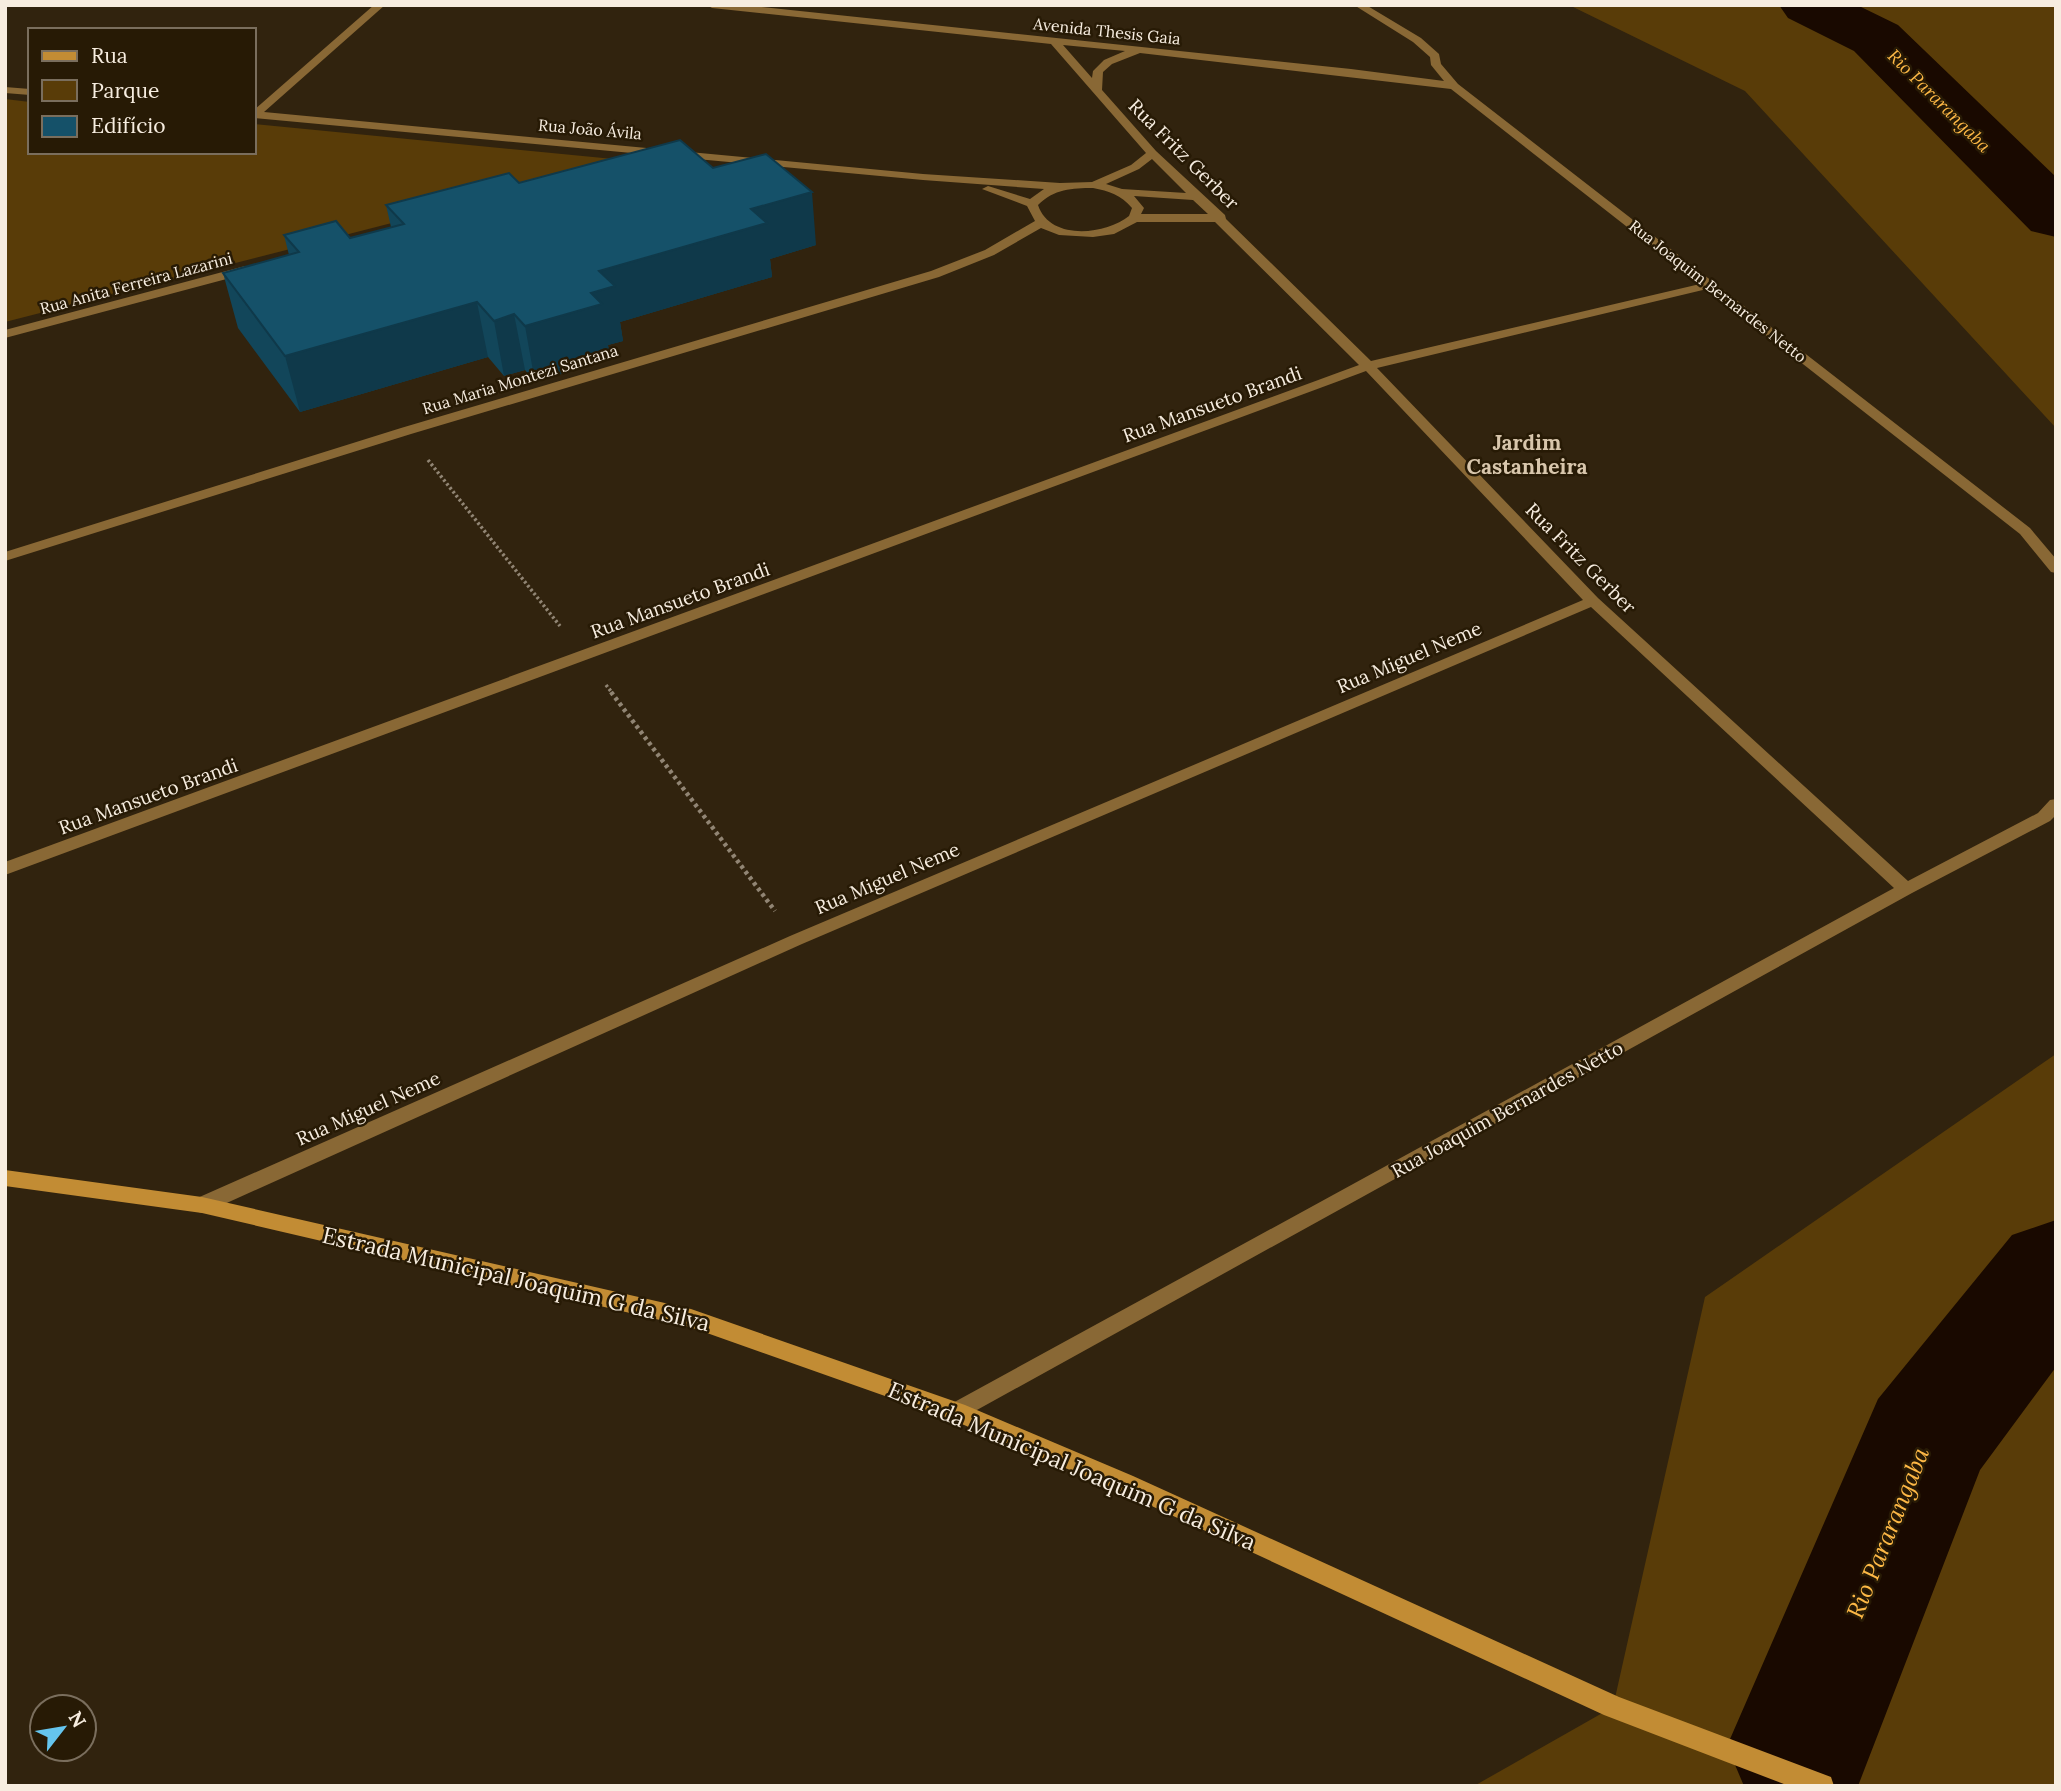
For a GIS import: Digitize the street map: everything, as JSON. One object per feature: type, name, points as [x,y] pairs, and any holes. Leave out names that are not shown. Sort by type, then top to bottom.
[{"type":"street","points":[[256,112],[380,5]]},
{"type":"street","name":"Avenida Thesis Gaia","points":[[712,5],[1351,72],[1454,86]]},
{"type":"street","name":"Avenida Thesis Gaia","points":[[755,5],[777,11]]},
{"type":"street","points":[[1359,5],[1417,40],[1435,56],[1436,65],[1454,86]]},
{"type":"street","name":"Rua Fritz Gerber","points":[[1054,41],[1152,153],[1221,218],[1368,366],[1593,601],[1906,889]]},
{"type":"street","points":[[1097,90],[1098,71],[1108,62],[1138,50]]},
{"type":"street","name":"Rua Joaquim Bernardes Netto","points":[[1454,86],[2025,531],[2056,569]]},
{"type":"street","points":[[5,90],[28,92]]},
{"type":"street","name":"Rua João Ávila","points":[[256,114],[923,177],[1093,186]]},
{"type":"street","points":[[640,164],[681,153]]},
{"type":"street","points":[[1093,186],[1135,167],[1152,153]]},
{"type":"street","name":"Rua João Ávila","points":[[923,177],[991,190],[1032,204]]},
{"type":"street","points":[[1057,186],[1040,194],[1032,204],[1032,214],[1040,223],[1058,231],[1080,234],[1120,227],[1134,218],[1221,218]]},
{"type":"street","points":[[1093,186],[1124,192],[1199,197]]},
{"type":"street","points":[[1124,192],[1138,208],[1134,218]]},
{"type":"street","name":"Rua Maria Montezi Santana","points":[[5,557],[406,431],[934,274],[983,257],[1040,223]]},
{"type":"street","name":"Rua Anita Ferreira Lazarini","points":[[5,334],[262,265]]},
{"type":"street","name":"Rua Mansueto Brandi","points":[[5,869],[1368,366],[1710,285]]},
{"type":"street","name":"Rua Miguel Neme","points":[[202,1205],[809,934],[1593,601]]},
{"type":"street","name":"Rua Joaquim Bernardes Netto","points":[[957,1412],[1906,889],[2044,817],[2056,804]]},
{"type":"street","name":"Estrada Municipal Joaquim G da Silva","points":[[5,1178],[202,1205],[691,1318],[957,1412],[1125,1483],[1613,1707],[1822,1786]]},
{"type":"green space","points":[[1569,5],[2056,5],[2056,428],[1745,91]]},
{"type":"green space","points":[[5,99],[28,102],[28,154],[256,154],[256,124],[634,161],[5,322]]},
{"type":"green space","points":[[2056,1054],[2056,1786],[1474,1786],[1613,1707],[1705,1297]]},
{"type":"building","points":[[680,140],[713,168],[766,154],[812,192],[751,209],[767,223],[599,271],[615,286],[591,293],[602,304],[525,326],[514,314],[494,321],[477,302],[285,356],[223,273],[299,252],[284,235],[336,221],[350,238],[404,224],[386,205],[509,173],[519,183]]},
{"type":"waterway","name":"Rio Pararangaba","points":[[1809,5],[1876,38],[2056,216]]},
{"type":"waterway","name":"Rio Pararangaba","points":[[1801,1746],[1925,1440],[2056,1271]]},
{"type":"district","name":"Jardim Castanheira","points":[[1527,455]]}]
